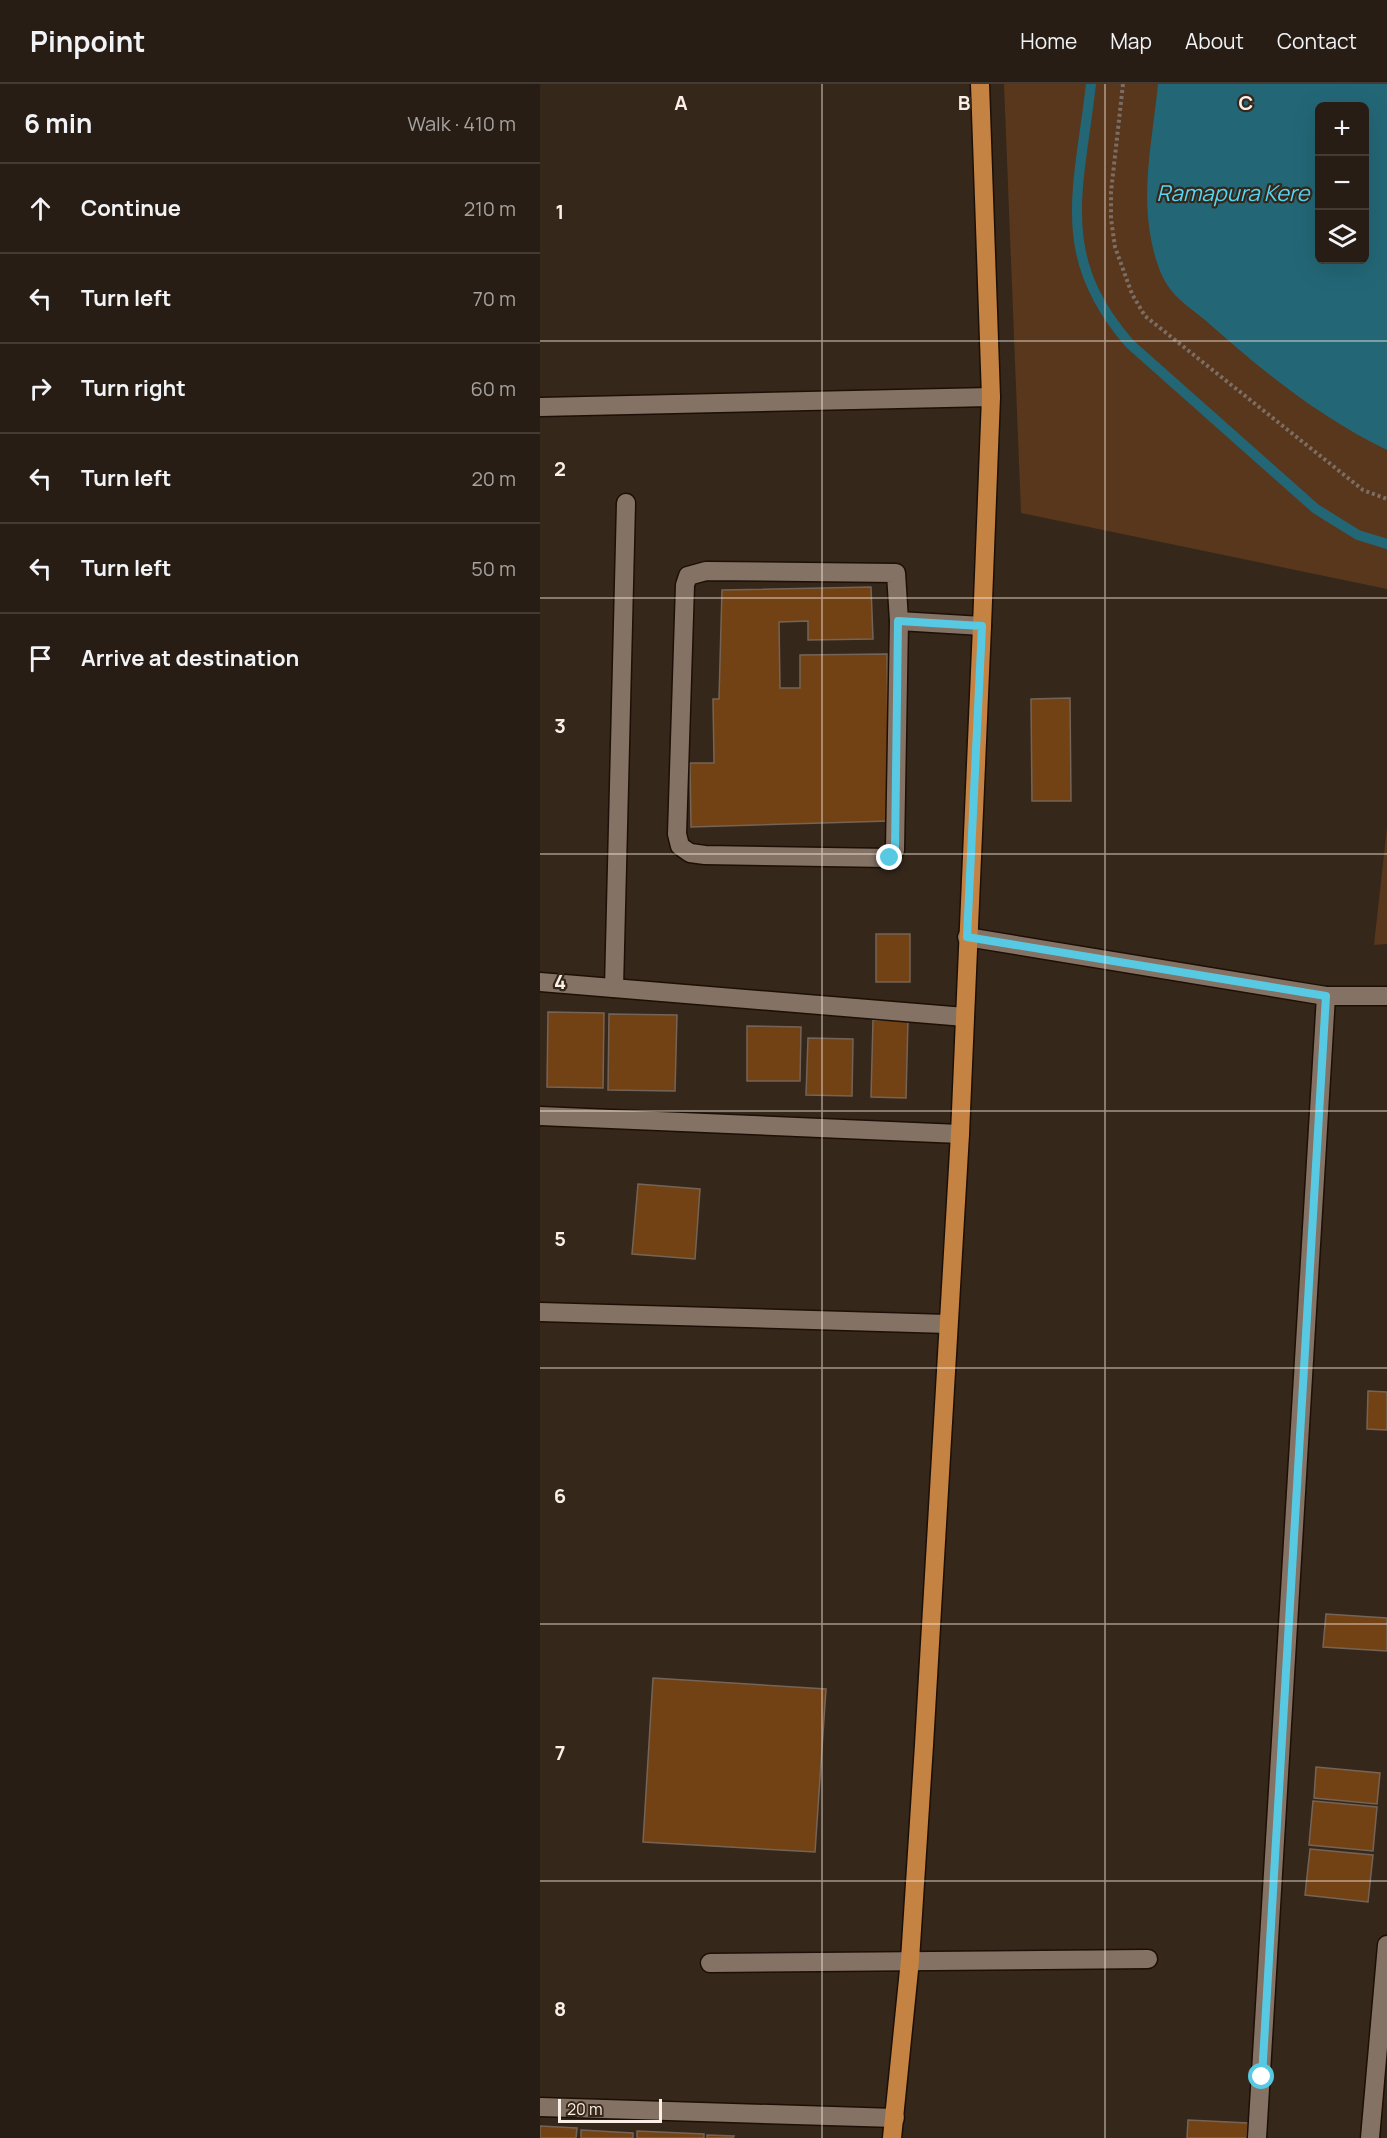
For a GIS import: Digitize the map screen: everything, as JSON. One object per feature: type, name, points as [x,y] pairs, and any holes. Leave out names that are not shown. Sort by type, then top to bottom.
[{"type":"main road","points":[[892,2138],[910,1960],[960,1134],[982,626],[991,398],[980,84]]},
{"type":"street","points":[[540,407],[991,398]]},
{"type":"street","points":[[614,988],[626,504]]},
{"type":"street","points":[[706,572],[895,572],[898,576],[898,621],[895,850],[892,856],[885,860],[705,855],[690,853],[680,846],[677,834],[685,585],[688,576],[706,572]]},
{"type":"street","points":[[898,621],[982,626]]},
{"type":"street","points":[[967,937],[1326,996],[1387,996]]},
{"type":"street","points":[[540,982],[965,1017]]},
{"type":"street","points":[[1257,2138],[1326,996]]},
{"type":"street","points":[[540,1116],[960,1134]]},
{"type":"street","points":[[540,1312],[948,1324]]},
{"type":"street","points":[[1370,2138],[1387,1945]]},
{"type":"street","points":[[710,1963],[1148,1959]]},
{"type":"street","points":[[540,2107],[895,2118]]},
{"type":"path","points":[[1123,84],[1111,192],[1111,219],[1122,271],[1145,316],[1363,490],[1387,499]]},
{"type":"shaded area","points":[[1004,84],[1387,84],[1387,589],[1021,513]]},
{"type":"shaded area","points":[[1387,827],[1387,944],[1374,945]]},
{"type":"water","name":"Ramapura Kere","points":[[1158,84],[1387,84],[1387,450],[1314,408],[1248,357],[1185,304],[1168,286],[1155,257],[1148,220],[1151,142]]},
{"type":"building","points":[[871,587],[873,639],[808,640],[808,621],[779,622],[780,688],[800,688],[800,655],[887,654],[889,821],[691,827],[690,763],[714,763],[713,699],[719,699],[722,590]]},
{"type":"building","points":[[1070,698],[1071,801],[1032,801],[1031,699]]},
{"type":"building","points":[[876,934],[910,934],[910,982],[876,982]]},
{"type":"building","points":[[548,1012],[604,1013],[603,1088],[547,1087]]},
{"type":"building","points":[[609,1014],[677,1015],[675,1091],[608,1090]]},
{"type":"building","points":[[873,1020],[908,1020],[906,1098],[871,1097]]},
{"type":"building","points":[[747,1026],[801,1027],[800,1081],[747,1081]]},
{"type":"building","points":[[808,1038],[853,1039],[852,1096],[806,1095]]},
{"type":"building","points":[[638,1184],[700,1189],[695,1259],[632,1254]]},
{"type":"building","points":[[1368,1391],[1387,1392],[1387,1430],[1367,1429]]},
{"type":"building","points":[[1326,1614],[1387,1618],[1387,1651],[1323,1647]]},
{"type":"building","points":[[653,1678],[826,1689],[815,1852],[643,1842]]},
{"type":"building","points":[[1316,1767],[1380,1773],[1377,1804],[1314,1798]]},
{"type":"building","points":[[1313,1801],[1377,1807],[1373,1851],[1309,1845]]},
{"type":"building","points":[[1310,1849],[1373,1855],[1368,1902],[1305,1895]]},
{"type":"building","points":[[1188,2120],[1248,2123],[1247,2138],[1187,2138]]},
{"type":"building","points":[[540,2126],[577,2128],[576,2138],[540,2138]]},
{"type":"building","points":[[581,2130],[633,2133],[633,2138],[581,2138]]},
{"type":"building","points":[[637,2131],[704,2134],[704,2138],[637,2138]]},
{"type":"building","points":[[707,2135],[734,2136],[733,2138],[707,2138]]},
{"type":"waterway","points":[[1091,84],[1081,157],[1077,221],[1081,251],[1090,281],[1106,312],[1130,344],[1316,509],[1358,535],[1387,544]]},
{"type":"route","points":[[890,858],[895,850],[898,621],[982,626],[967,937],[1326,996],[1262,2077]]}]
